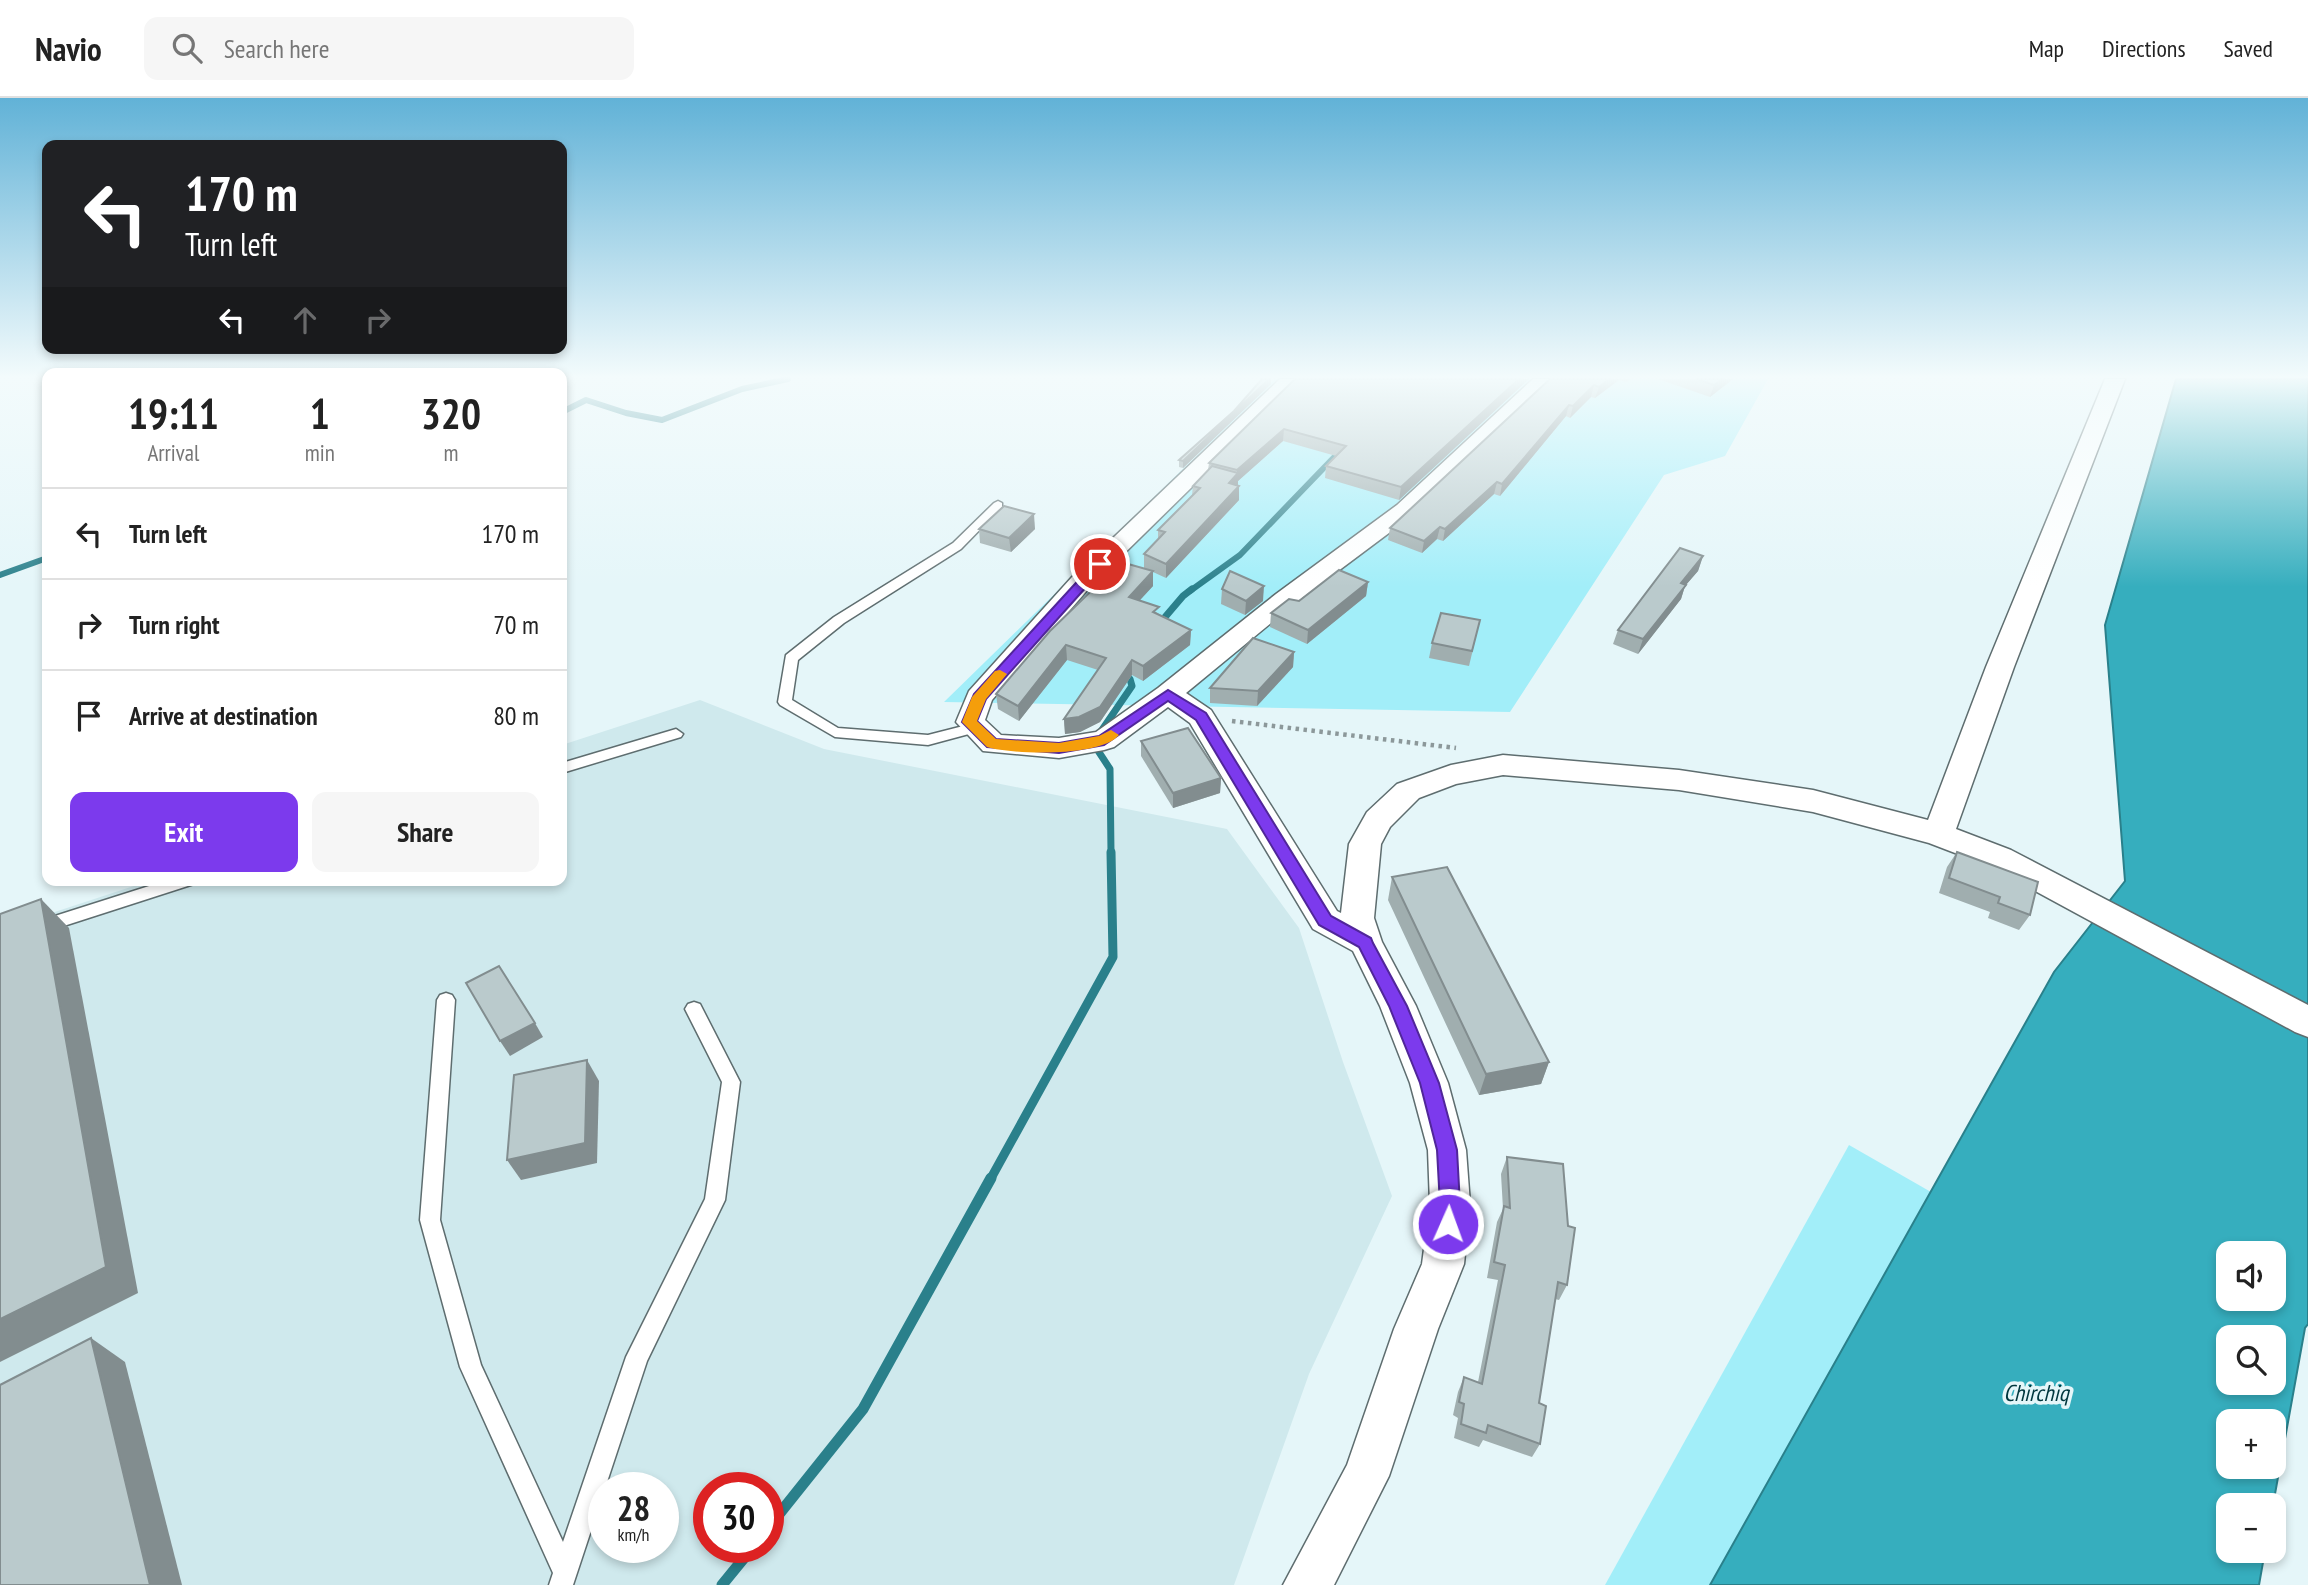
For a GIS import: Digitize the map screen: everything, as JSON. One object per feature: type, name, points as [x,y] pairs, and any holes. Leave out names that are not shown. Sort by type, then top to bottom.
[{"type":"street","points":[[1220,448],[1081,582],[979,697],[970,722],[993,744],[1059,748],[1104,740],[1168,695],[1284,599],[1405,510],[1469,448]]},
{"type":"street","points":[[1938,834],[2000,667],[2087,448]]},
{"type":"street","points":[[1168,695],[1201,717],[1325,920],[1365,943]]},
{"type":"street","points":[[1308,1585],[1366,1476],[1416,1329],[1443,1264],[1450,1205],[1447,1150],[1429,1083],[1398,1006],[1365,943],[1357,918],[1365,844],[1378,820],[1408,791],[1451,775],[1503,765],[1679,780],[1813,801],[1938,834],[2000,858],[2308,1022]]},
{"type":"lane","points":[[975,728],[928,740],[835,732],[785,702],[791,658],[839,620],[957,546],[998,505]]},
{"type":"lane","points":[[567,767],[676,734]]},
{"type":"lane","points":[[26,932],[169,886]]},
{"type":"lane","points":[[446,1000],[430,1220],[471,1367],[562,1578]]},
{"type":"lane","points":[[562,1578],[637,1357],[715,1200],[731,1082],[694,1010]]},
{"type":"path","points":[[1201,717],[1468,750],[1503,765]]},
{"type":"shaded area","points":[[1204,448],[1729,448],[1725,456],[1664,475],[1510,712],[944,702]]},
{"type":"shaded area","points":[[700,700],[824,749],[1227,829],[1299,928],[1343,1062],[1392,1196],[1309,1374],[1234,1585],[0,1585],[0,930],[134,886],[567,886],[567,743]]},
{"type":"shaded area","points":[[1849,1145],[1931,1192],[1710,1585],[1605,1585]]},
{"type":"water","name":"Chirchiq","points":[[2156,448],[2308,448],[2308,1324],[2305,1328],[2286,1433],[2286,1409],[2216,1409],[2216,1479],[2278,1479],[2275,1493],[2216,1493],[2216,1563],[2263,1563],[2259,1585],[1710,1585],[2054,972],[2125,881],[2105,625]]},
{"type":"building","points":[[1192,448],[1196,448],[1183,461],[1179,460]]},
{"type":"building","points":[[1224,448],[1262,448],[1237,470],[1209,463]]},
{"type":"building","points":[[1344,448],[1443,448],[1401,487],[1326,466]]},
{"type":"building","points":[[1475,448],[1532,448],[1502,484],[1497,482],[1445,529],[1440,527],[1424,541],[1390,528]]},
{"type":"building","points":[[1212,466],[1238,473],[1229,483],[1239,486],[1166,564],[1144,554],[1165,532],[1158,530],[1200,488],[1193,486]]},
{"type":"building","points":[[1004,506],[1034,514],[1009,538],[979,529]]},
{"type":"building","points":[[1680,548],[1703,556],[1681,583],[1686,585],[1643,639],[1618,630]]},
{"type":"building","points":[[1121,562],[1153,571],[1129,597],[1159,607],[1153,612],[1191,630],[1143,666],[1132,660],[1100,707],[1079,717],[1064,719],[1106,658],[1066,645],[1018,706],[996,694],[1050,631]]},
{"type":"building","points":[[1339,570],[1368,582],[1308,630],[1271,613],[1289,599],[1299,601]]},
{"type":"building","points":[[1230,571],[1264,586],[1246,601],[1222,589]]},
{"type":"building","points":[[1441,613],[1480,620],[1472,651],[1432,643]]},
{"type":"building","points":[[1253,638],[1294,652],[1258,691],[1210,688]]},
{"type":"building","points":[[1188,728],[1221,778],[1173,793],[1141,741]]},
{"type":"building","points":[[1957,852],[2038,882],[2030,915],[1998,903],[2000,897],[1949,878]]},
{"type":"building","points":[[1447,867],[1549,1062],[1486,1074],[1392,877]]},
{"type":"building","points":[[41,899],[106,1267],[0,1319],[0,914]]},
{"type":"building","points":[[499,966],[535,1023],[500,1041],[466,983]]},
{"type":"building","points":[[587,1060],[585,1143],[507,1160],[514,1075]]},
{"type":"building","points":[[1507,1157],[1563,1164],[1568,1226],[1575,1228],[1567,1285],[1558,1282],[1539,1403],[1546,1406],[1540,1444],[1488,1425],[1486,1433],[1461,1424],[1464,1404],[1459,1402],[1464,1377],[1482,1384],[1505,1265],[1494,1262],[1504,1206],[1510,1208]]},
{"type":"building","points":[[91,1338],[150,1585],[0,1585],[0,1385]]},
{"type":"waterway","points":[[1190,591],[1240,555],[1342,449]]},
{"type":"waterway","points":[[0,575],[42,560]]},
{"type":"waterway","points":[[1160,623],[1192,589]]},
{"type":"waterway","points":[[1111,853],[1110,769],[1093,743],[1132,686],[1130,679],[1123,676]]},
{"type":"waterway","points":[[990,1180],[1113,957],[1111,852]]},
{"type":"waterway","points":[[784,1508],[863,1409],[991,1178]]},
{"type":"waterway","points":[[722,1585],[740,1563]]},
{"type":"slow traffic","points":[[1000,674],[979,697],[970,722],[993,744],[1059,748],[1093,743],[1111,735]]},
{"type":"route","points":[[1100,564],[979,697],[970,722],[993,744],[1059,748],[1104,740],[1168,695],[1201,717],[1325,920],[1365,943],[1398,1006],[1429,1083],[1447,1150],[1450,1205],[1448,1224]]}]
